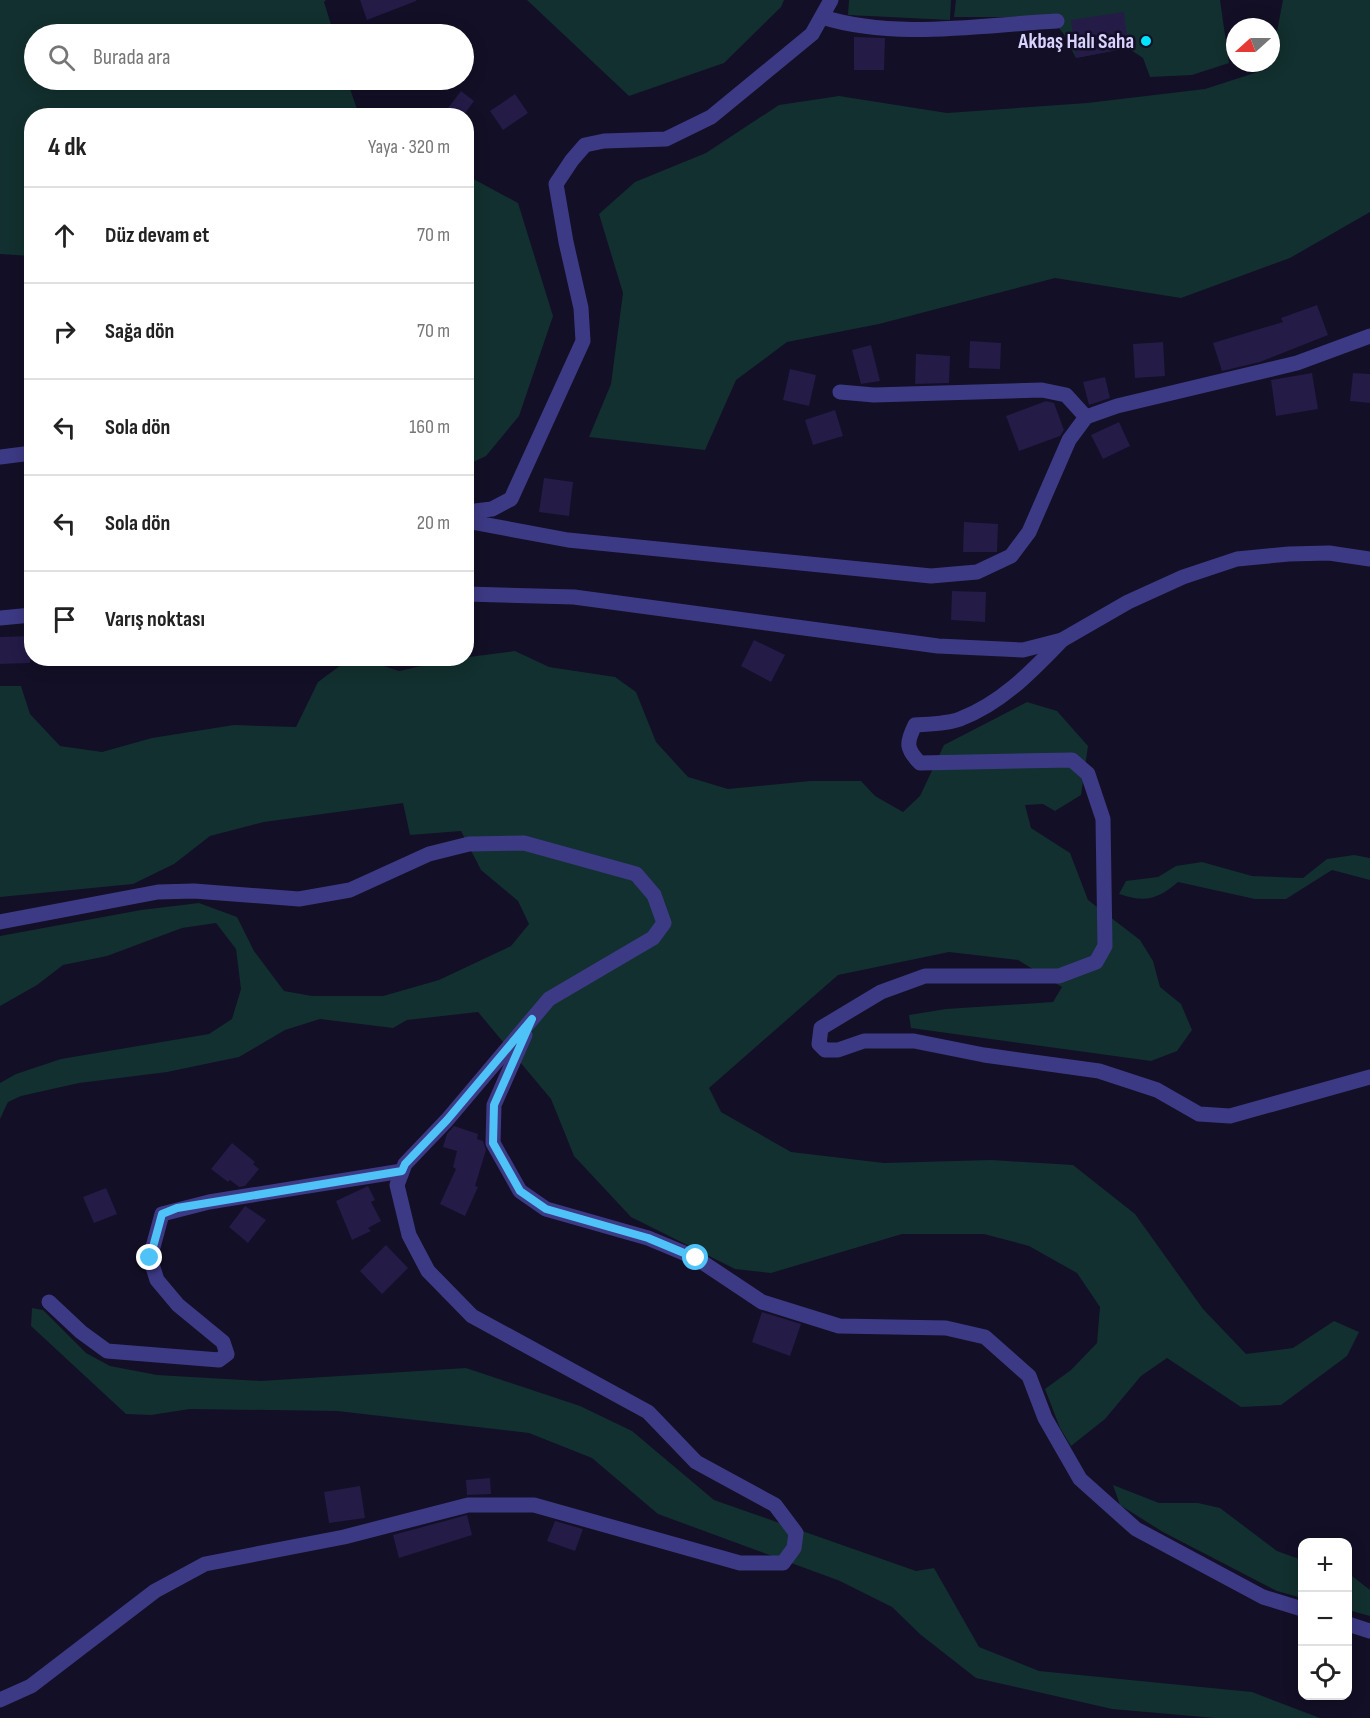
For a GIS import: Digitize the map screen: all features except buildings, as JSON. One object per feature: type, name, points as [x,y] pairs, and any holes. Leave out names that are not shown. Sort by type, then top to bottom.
[{"type":"street","points":[[474,511],[492,509],[511,499],[583,341],[581,308],[556,184],[572,160],[585,145],[604,141],[666,139],[711,117],[813,34],[831,0]]},
{"type":"street","points":[[822,17],[848,25],[890,30],[1057,21]]},
{"type":"street","points":[[474,522],[568,540],[931,576],[977,572],[1011,556],[1029,532],[1069,440],[1086,417],[1117,406],[1297,363],[1370,336]]},
{"type":"street","points":[[840,392],[874,395],[1042,390],[1066,395],[1086,417]]},
{"type":"street","points":[[0,457],[24,454]]},
{"type":"street","points":[[474,594],[574,597],[938,646],[1023,650],[1062,640],[1128,602],[1183,577],[1237,559],[1319,553],[1370,559]]},
{"type":"street","points":[[0,618],[24,616]]},
{"type":"street","points":[[1062,640],[1019,685],[998,699],[959,719],[915,725],[907,741],[909,752],[920,763],[1072,760],[1088,774],[1103,819],[1105,946],[1096,962],[1059,976],[926,976],[880,992],[821,1028],[819,1044],[825,1050],[838,1050],[864,1041],[914,1041],[984,1055],[1099,1071],[1157,1090],[1199,1114],[1220,1116],[1230,1116],[1370,1077]]},
{"type":"street","points":[[0,922],[158,892],[194,891],[299,899],[350,890],[429,854],[469,844],[524,843],[636,874],[654,895],[664,923],[653,938],[549,999],[447,1120],[405,1164],[396,1185],[409,1235],[428,1271],[472,1316],[648,1412],[696,1462],[776,1505],[796,1533],[794,1548],[783,1563],[740,1563],[534,1505],[468,1505],[344,1537],[206,1564],[155,1591],[31,1686],[0,1700]]},
{"type":"street","points":[[532,1019],[494,1105],[493,1143],[520,1191],[546,1209],[648,1238],[696,1258],[762,1302],[839,1326],[946,1328],[985,1337],[1029,1376],[1045,1418],[1080,1479],[1136,1529],[1263,1597],[1298,1608]]},
{"type":"street","points":[[49,1302],[81,1332],[107,1351],[219,1360],[227,1354],[223,1342],[178,1305],[158,1280],[150,1258],[162,1214],[208,1202],[402,1171]]},
{"type":"street","points":[[1352,1625],[1370,1630]]},
{"type":"green space","points":[[0,0],[326,0],[324,2],[331,24],[24,24],[24,90],[350,90],[357,108],[24,108],[24,256],[0,254]]},
{"type":"green space","points":[[527,0],[784,0],[781,7],[724,63],[629,96]]},
{"type":"green space","points":[[849,0],[951,0],[950,20],[848,15]]},
{"type":"green space","name":"Akbaş Halı Saha","points":[[956,0],[1220,0],[1226,42],[1226,64],[1192,75],[1150,77],[1143,58],[1128,48],[1076,58],[1063,33],[1049,17],[954,17]]},
{"type":"green space","points":[[1283,0],[1370,0],[1370,212],[1290,258],[1181,298],[1055,278],[879,324],[787,342],[736,380],[705,450],[589,437],[611,384],[623,293],[599,214],[635,182],[706,153],[779,105],[839,96],[947,113],[1087,103],[1205,89],[1258,72],[1280,72],[1280,18]]},
{"type":"green space","points":[[474,179],[518,203],[553,316],[519,416],[486,456],[474,462]]},
{"type":"green space","points":[[515,651],[549,667],[615,677],[636,692],[656,742],[688,777],[728,789],[810,781],[861,781],[875,796],[903,812],[920,796],[944,745],[1027,702],[1057,711],[1088,746],[1081,795],[1055,811],[1043,804],[1025,805],[1031,828],[1070,853],[1088,900],[1140,940],[1153,961],[1160,987],[1181,1004],[1192,1030],[1177,1051],[1151,1061],[911,1028],[909,1015],[946,1009],[1053,1002],[1062,987],[1018,960],[949,952],[838,975],[709,1088],[721,1112],[791,1152],[884,1163],[991,1160],[1073,1165],[1135,1214],[1203,1309],[1246,1354],[1293,1348],[1334,1321],[1359,1332],[1347,1356],[1281,1405],[1241,1407],[1167,1358],[1141,1376],[1105,1419],[1071,1446],[1060,1428],[1045,1389],[1071,1370],[1097,1343],[1100,1307],[1077,1273],[1029,1246],[984,1234],[902,1234],[771,1273],[735,1269],[631,1217],[574,1156],[551,1099],[478,1012],[407,1020],[393,1028],[320,1019],[285,1030],[239,1057],[167,1072],[79,1083],[21,1096],[8,1102],[0,1119],[0,1083],[16,1074],[61,1059],[209,1034],[232,1019],[241,989],[236,949],[216,923],[182,928],[107,956],[63,965],[37,985],[0,1006],[0,936],[141,910],[199,903],[237,917],[254,951],[284,991],[312,996],[383,996],[439,980],[511,946],[529,924],[518,901],[481,870],[461,831],[410,835],[403,803],[264,822],[210,836],[174,864],[133,884],[0,897],[0,686],[21,686],[30,714],[60,746],[102,752],[152,738],[234,725],[296,727],[318,682],[340,666],[384,666],[399,671],[422,666],[474,666],[474,656]]},
{"type":"green space","points":[[1354,855],[1370,858],[1370,880],[1332,870],[1286,899],[1255,899],[1178,882],[1158,896],[1151,898],[1128,897],[1119,894],[1126,881],[1158,877],[1176,866],[1202,862],[1252,876],[1303,878],[1327,859]]},
{"type":"green space","points":[[32,1308],[43,1310],[86,1353],[110,1366],[157,1375],[261,1381],[466,1368],[580,1406],[632,1431],[714,1500],[916,1571],[934,1568],[979,1647],[1039,1671],[1252,1692],[1320,1718],[1215,1718],[1112,1709],[976,1678],[921,1635],[892,1607],[840,1581],[658,1514],[592,1458],[529,1433],[337,1411],[190,1409],[151,1415],[126,1414],[31,1326]]},
{"type":"green space","points":[[1113,1485],[1159,1503],[1198,1503],[1220,1508],[1277,1551],[1298,1559],[1298,1597],[1277,1591],[1163,1532],[1120,1505]]},
{"type":"green space","points":[[1352,1576],[1370,1590],[1370,1616],[1352,1611]]},
{"type":"place","name":"Akbaş Halı Saha","points":[[1146,41]]},
{"type":"route","points":[[150,1258],[162,1214],[177,1208],[402,1171],[405,1164],[447,1120],[532,1019],[494,1105],[493,1143],[520,1191],[546,1209],[648,1238],[696,1258]]}]
